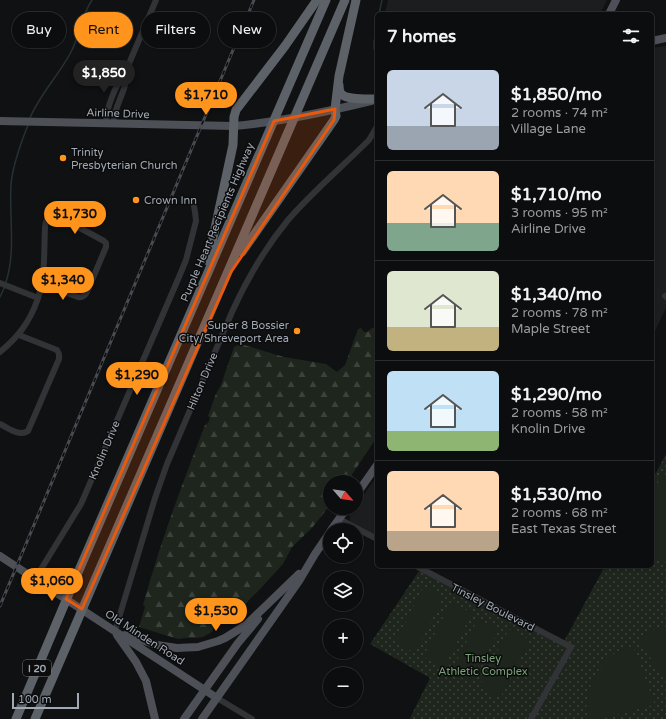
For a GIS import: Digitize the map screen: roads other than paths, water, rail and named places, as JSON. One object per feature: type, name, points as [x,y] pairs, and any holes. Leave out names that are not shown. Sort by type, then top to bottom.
[{"type":"highway","points":[[187,321],[208,259],[233,145],[234,117],[236,110],[285,46],[317,0]]},
{"type":"highway","name":"Purple Heart Recipients Highway","points":[[16,719],[326,0]]},
{"type":"highway","name":"I 20","points":[[34,719],[249,225],[345,0]]},
{"type":"highway","points":[[220,292],[248,244],[336,116],[335,109],[339,76],[356,0]]},
{"type":"highway","points":[[339,76],[339,90],[342,95],[350,98],[375,99]]},
{"type":"main road","points":[[610,12],[616,0]]},
{"type":"main road","points":[[654,41],[666,38]]},
{"type":"main road","name":"Airline Drive","points":[[0,120],[234,126],[268,122],[375,99]]},
{"type":"main road","points":[[363,485],[375,468]]},
{"type":"main road","points":[[337,523],[342,515]]},
{"type":"main road","points":[[202,719],[290,594],[323,542]]},
{"type":"main road","points":[[184,719],[238,643],[315,554]]},
{"type":"main road","name":"Old Minden Road","points":[[0,556],[217,698]]},
{"type":"main road","points":[[115,631],[167,647],[188,648],[209,644],[225,638],[246,625],[299,574]]},
{"type":"main road","points":[[115,631],[136,662],[146,681],[155,719]]},
{"type":"street","points":[[110,123],[126,85],[126,73],[156,0]]},
{"type":"street","name":"Hilton Drive","points":[[115,631],[166,464],[242,291],[266,251],[289,220],[310,197],[369,140],[375,130]]},
{"type":"street","name":"Knolin Drive","points":[[35,579],[81,504],[182,271],[196,221],[193,201]]},
{"type":"street","points":[[0,352],[19,335],[30,317],[38,298],[42,284],[45,224],[48,218],[53,214],[58,216],[102,239],[106,243],[105,251],[84,296],[78,297],[42,284]]},
{"type":"street","points":[[0,283],[38,298]]},
{"type":"street","points":[[0,424],[18,433],[25,433],[30,429],[59,359],[60,354],[54,348],[19,335]]},
{"type":"street","points":[[339,520],[375,538]]},
{"type":"street","name":"Tinsley Boulevard","points":[[420,568],[571,647],[531,719]]},
{"type":"street","points":[[217,698],[252,719]]},
{"type":"waterway","points":[[30,118],[34,109],[71,52],[77,39],[85,12],[92,0]]},
{"type":"waterway","points":[[379,12],[382,0]]},
{"type":"waterway","points":[[374,49],[375,36]]},
{"type":"waterway","points":[[6,282],[11,258],[11,184],[13,169],[28,125]]},
{"type":"waterway","points":[[0,297],[5,286]]},
{"type":"railway","points":[[0,606],[254,0]]},
{"type":"place","name":"Trinity Presbyterian Church","points":[[63,158]]},
{"type":"place","name":"Crown Inn","points":[[136,200]]},
{"type":"place","name":"Super 8 Bossier City/Shreveport Area","points":[[297,331]]},
{"type":"park label","name":"Tinsley Athletic Complex","points":[[483,664]]}]
